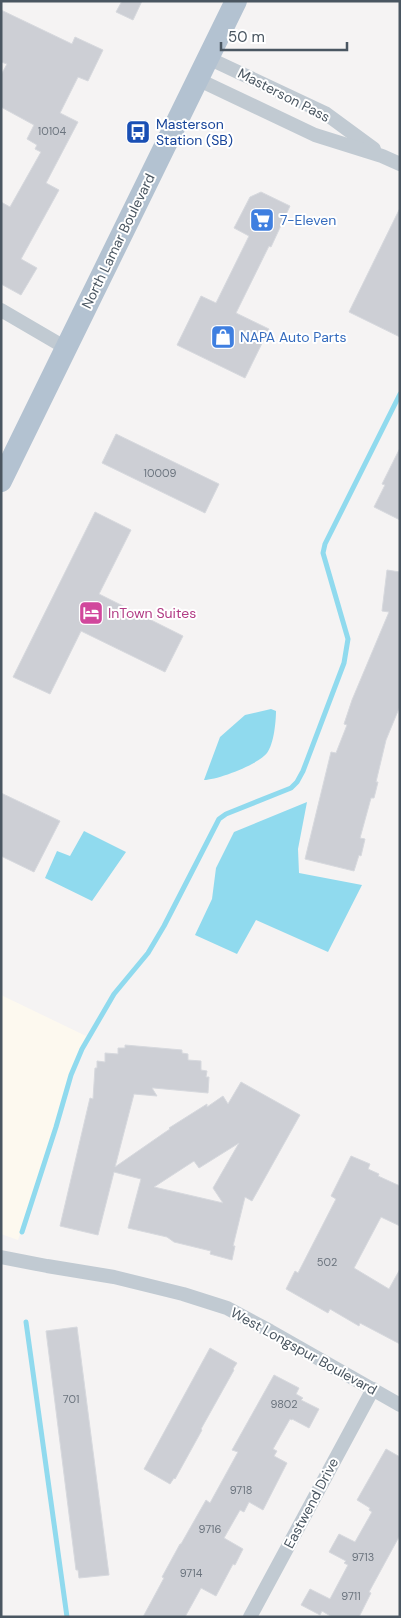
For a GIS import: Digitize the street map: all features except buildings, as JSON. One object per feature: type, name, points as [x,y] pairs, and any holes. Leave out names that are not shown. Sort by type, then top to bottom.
[{"type":"main road","name":"North Lamar Boulevard","points":[[1,480],[236,1]]},
{"type":"street","name":"Masterson Pass","points":[[208,58],[324,113],[382,156]]},
{"type":"street","name":"Masterson Pass","points":[[197,79],[315,135],[382,156],[400,164]]},
{"type":"street","points":[[1,310],[66,348]]},
{"type":"street","name":"West Longspur Boulevard","points":[[1,1257],[114,1276],[227,1308],[270,1330],[400,1405]]},
{"type":"street","name":"Eastwend Drive","points":[[250,1617],[373,1389]]},
{"type":"shaded area","points":[[1,995],[86,1036],[18,1240],[1,1234]]},
{"type":"water","points":[[271,709],[276,711],[276,721],[273,738],[267,753],[256,762],[238,771],[204,780],[220,737],[245,715]]},
{"type":"water","points":[[307,802],[298,849],[299,873],[362,885],[328,952],[256,920],[237,954],[195,935],[212,899],[216,868],[234,832]]},
{"type":"water","points":[[84,831],[126,852],[92,901],[45,878],[57,851],[70,856]]},
{"type":"waterway","points":[[22,1232],[71,1075],[82,1049],[114,994],[148,953],[219,819],[226,814],[291,788],[303,771],[344,663],[348,639],[323,553],[325,544],[400,394]]},
{"type":"waterway","points":[[26,1322],[67,1617]]},
{"type":"place","name":"Masterson Station (SB)","points":[[138,132]]},
{"type":"place","name":"7-Eleven","points":[[262,220]]},
{"type":"place","name":"NAPA Auto Parts","points":[[223,337]]},
{"type":"place","name":"InTown Suites","points":[[91,613]]}]
